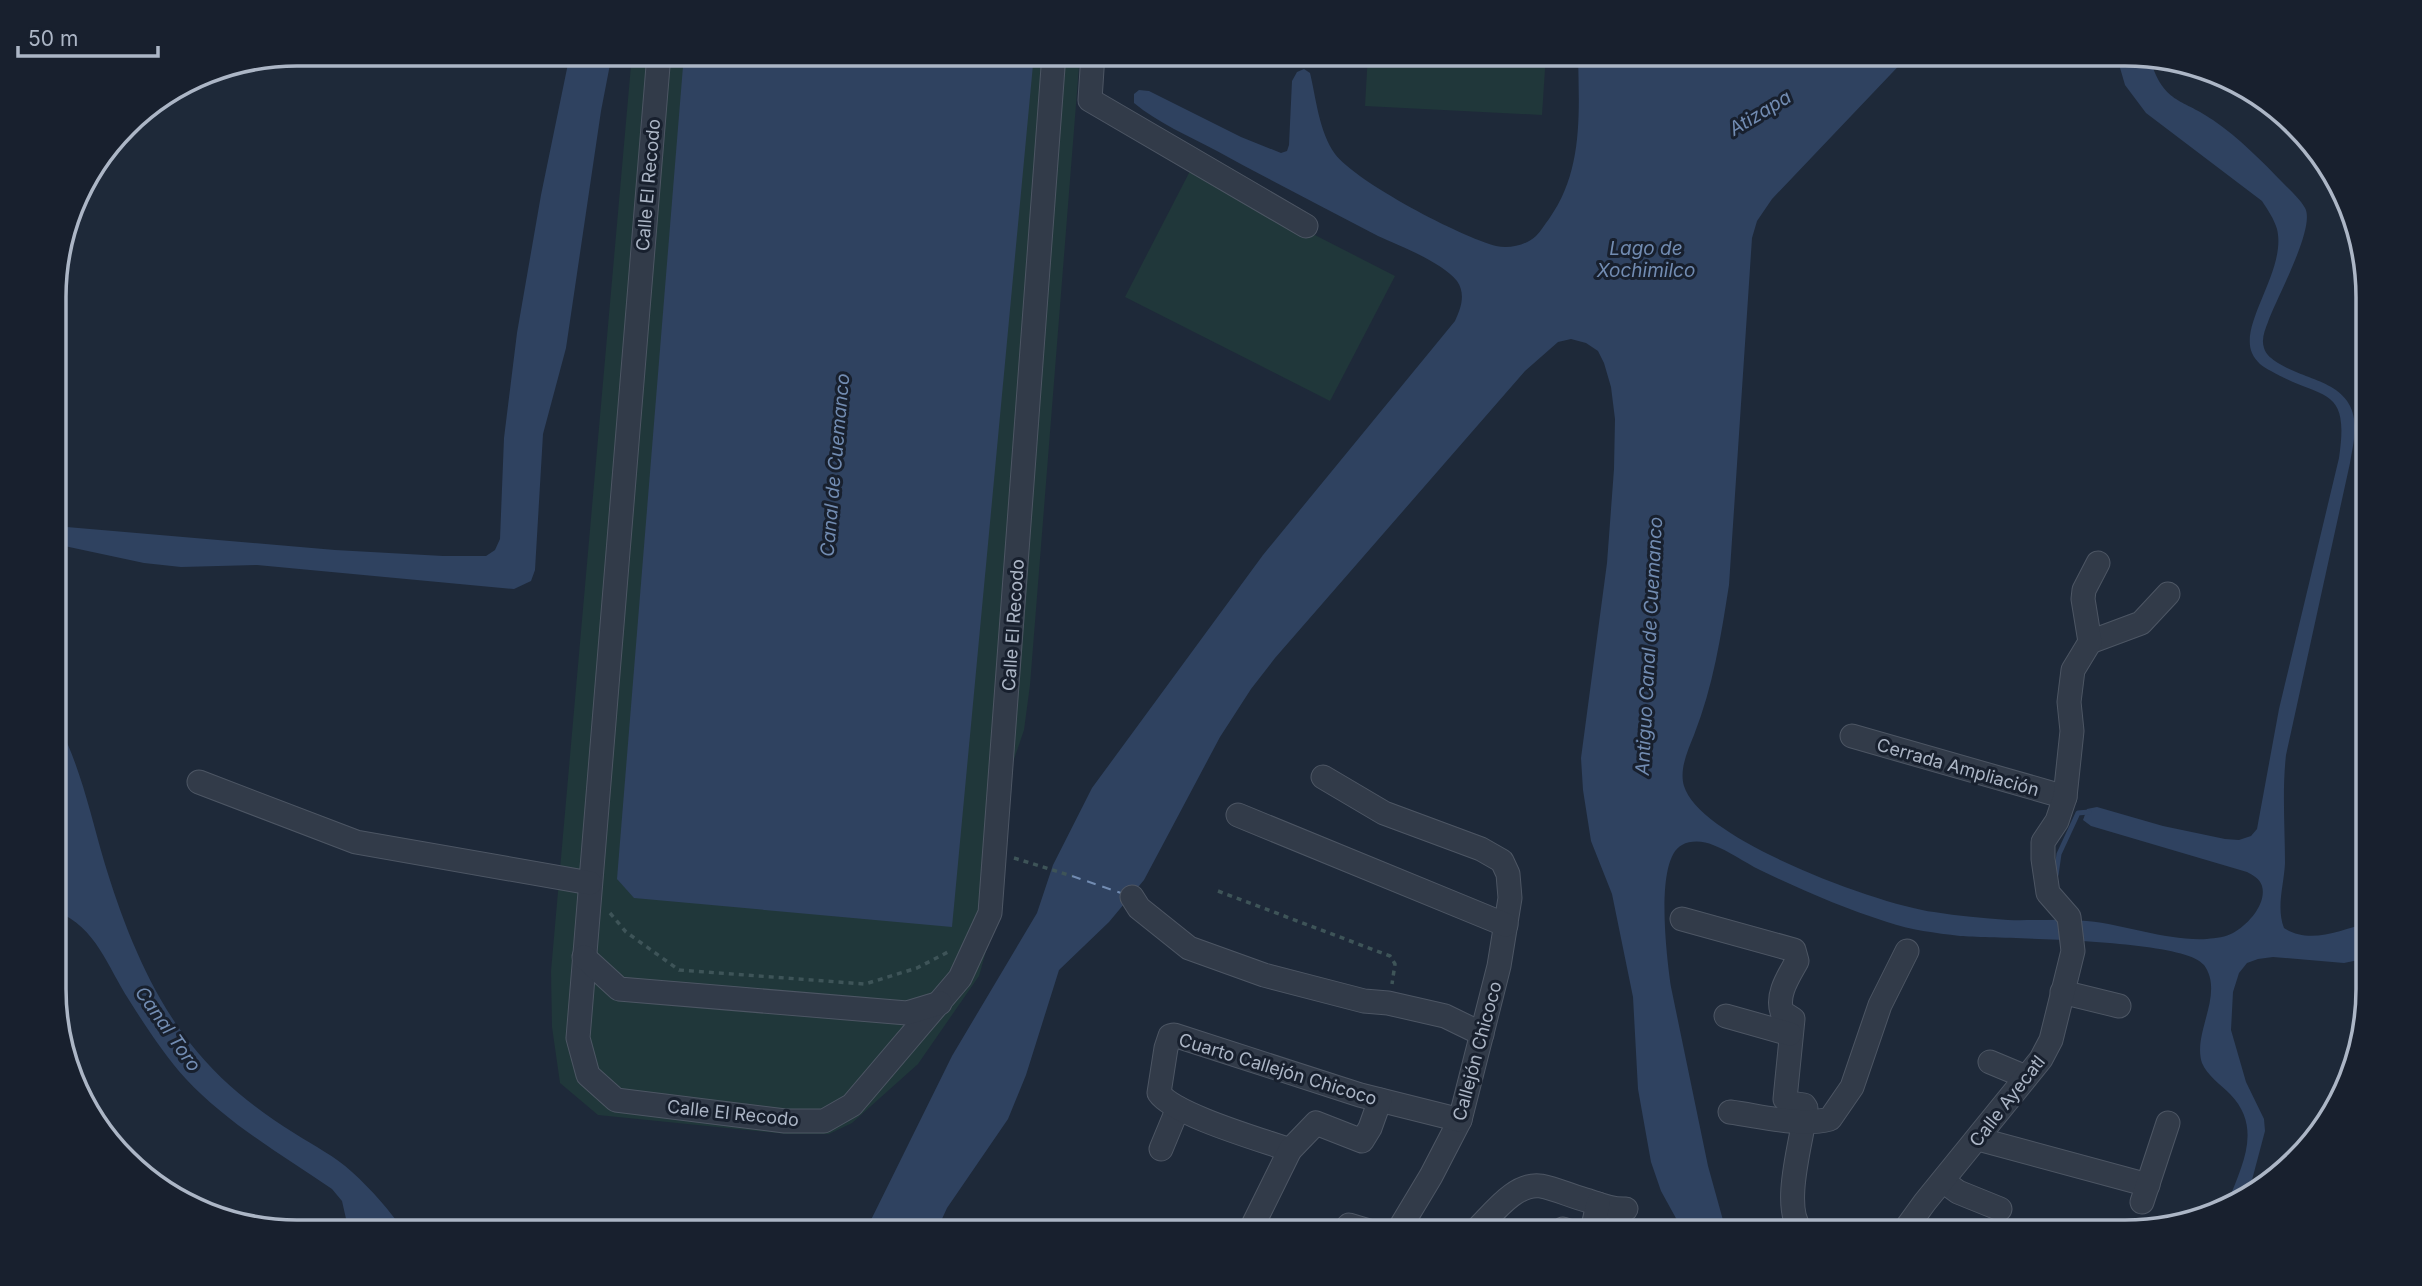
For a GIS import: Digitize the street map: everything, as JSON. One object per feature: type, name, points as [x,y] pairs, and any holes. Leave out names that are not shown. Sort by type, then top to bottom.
[{"type":"street","name":"Calle El Recodo","points":[[658,67],[578,1038],[588,1075],[616,1100],[785,1121],[824,1121],[852,1105],[960,978],[990,913],[1053,67]]},
{"type":"street","points":[[1092,67],[1090,100],[1306,226]]},
{"type":"street","points":[[2065,797],[2072,731],[2069,702],[2073,670],[2098,563]]},
{"type":"street","points":[[2086,616],[2141,623],[2168,594]]},
{"type":"street","name":"Cerrada Ampliación","points":[[1852,736],[2065,797]]},
{"type":"street","name":"Callejón Chicoco","points":[[1323,777],[1384,813],[1481,849],[1503,860],[1508,874],[1510,898],[1499,966],[1460,1120],[1404,1219]]},
{"type":"street","points":[[199,782],[356,842],[590,886]]},
{"type":"street","name":"Calle Ayecatl","points":[[1915,1219],[2041,1059],[2051,1040],[2073,951],[2043,859],[2043,842],[2057,821],[2065,797]]},
{"type":"street","points":[[1238,815],[1506,925]]},
{"type":"street","points":[[1132,897],[1139,908],[1189,948],[1264,975],[1364,1001],[1388,1003],[1445,1016],[1482,1034]]},
{"type":"street","points":[[1682,919],[1794,950],[1797,961],[1784,984],[1779,1004],[1782,1012],[1793,1019],[1784,1099],[1806,1108],[1794,1178],[1795,1219]]},
{"type":"street","points":[[1730,1112],[1805,1122],[1830,1119],[1852,1087],[1880,1006],[1907,951]]},
{"type":"street","points":[[584,957],[619,989],[907,1013],[940,1003]]},
{"type":"street","points":[[2062,992],[2119,1006]]},
{"type":"street","points":[[1726,1016],[1790,1034]]},
{"type":"street","name":"Cuarto Callejón Chicoco","points":[[1178,1108],[1159,1093],[1166,1048],[1170,1036],[1174,1035],[1380,1100],[1460,1120]]},
{"type":"street","points":[[1990,1062],[2026,1077]]},
{"type":"street","points":[[1256,1219],[1290,1150],[1318,1123],[1362,1141],[1380,1100]]},
{"type":"street","points":[[1161,1149],[1178,1108],[1290,1150]]},
{"type":"street","points":[[1978,1139],[2145,1194],[2168,1123]]},
{"type":"street","points":[[1943,1181],[1958,1192],[2000,1209]]},
{"type":"street","points":[[1488,1219],[1519,1191],[1529,1186],[1540,1186],[1619,1210],[1626,1209]]},
{"type":"street","points":[[1595,1219],[1598,1204]]},
{"type":"path","points":[[996,853],[1072,876]]},
{"type":"path","points":[[590,886],[626,932],[679,970],[865,984],[916,968],[949,951]]},
{"type":"path","points":[[1218,891],[1390,956],[1395,964],[1388,1003]]},
{"type":"green space","points":[[1367,66],[1545,66],[1542,115],[1365,106]]},
{"type":"green space","points":[[631,67],[1079,67],[1030,685],[1024,730],[1011,768],[992,930],[979,976],[918,1064],[852,1123],[829,1134],[787,1134],[598,1115],[560,1083],[552,1027],[551,971]]},
{"type":"green space","points":[[1190,171],[1395,276],[1330,401],[1125,297]]},
{"type":"water","name":"Lago de Xochimilco","points":[[1578,66],[1898,66],[1772,199],[1757,221],[1752,238],[1729,585],[1711,680],[1685,760],[1683,780],[1697,807],[1722,827],[1756,848],[1795,867],[1874,897],[1952,915],[2008,920],[2087,921],[2177,938],[2207,939],[2227,935],[2239,929],[2259,907],[2262,886],[2258,879],[2247,872],[2091,826],[2083,820],[2087,809],[2097,807],[2163,826],[2225,839],[2239,840],[2251,836],[2257,829],[2279,709],[2339,458],[2340,417],[2329,398],[2268,369],[2258,362],[2252,353],[2252,327],[2270,278],[2278,245],[2277,229],[2269,211],[2262,201],[2146,113],[2125,85],[2119,66],[2153,68],[2161,85],[2174,98],[2232,134],[2305,208],[2305,231],[2294,264],[2267,325],[2263,345],[2268,355],[2278,363],[2338,391],[2352,411],[2355,431],[2286,755],[2285,863],[2281,912],[2284,928],[2304,935],[2315,936],[2356,926],[2356,960],[2344,963],[2273,957],[2247,963],[2239,973],[2233,992],[2231,1030],[2246,1082],[2264,1119],[2265,1131],[2251,1182],[2231,1194],[2247,1147],[2248,1133],[2240,1107],[2202,1063],[2201,1039],[2211,988],[2210,976],[2204,965],[2189,956],[2129,945],[1960,936],[1905,927],[1807,892],[1713,845],[1693,842],[1682,845],[1673,854],[1668,869],[1664,911],[1667,955],[1671,987],[1708,1166],[1723,1219],[1677,1219],[1661,1191],[1651,1162],[1638,1089],[1633,997],[1612,894],[1591,841],[1583,790],[1581,758],[1607,563],[1615,419],[1611,387],[1598,351],[1586,343],[1571,339],[1558,342],[1525,371],[1251,689],[1220,737],[1144,880],[1109,922],[1059,970],[1026,1075],[1008,1119],[942,1220],[871,1220],[952,1056],[1037,913],[1053,865],[1092,788],[1263,555],[1455,321],[1461,306],[1460,286],[1441,267],[1163,123],[1134,103],[1134,94],[1139,90],[1149,91],[1241,137],[1281,153],[1287,151],[1289,145],[1292,81],[1297,72],[1304,69],[1310,73],[1325,136],[1335,154],[1347,166],[1410,207],[1459,232],[1501,247],[1512,247],[1532,239],[1549,219],[1560,200],[1574,160],[1579,97]]},
{"type":"water","points":[[567,67],[610,67],[566,348],[543,434],[535,570],[531,581],[514,589],[257,565],[181,567],[144,563],[67,546],[67,527],[335,550],[443,556],[486,556],[495,550],[500,539],[504,438],[517,333]]},
{"type":"water","name":"Canal de Cuemanco","points":[[683,67],[1033,67],[952,927],[634,898],[617,879]]},
{"type":"water","name":"Canal Toro","points":[[66,743],[78,771],[111,885],[129,933],[150,979],[175,1023],[201,1057],[238,1093],[265,1114],[345,1166],[395,1220],[346,1220],[342,1201],[332,1189],[237,1124],[202,1095],[171,1061],[149,1031],[100,949],[82,927],[66,916]]},
{"type":"waterway","points":[[2056,875],[2059,854],[2078,813],[2089,812]]},
{"type":"ferry route","points":[[1072,876],[1121,893]]},
{"type":"water label","name":"Atizapa","points":[[1760,113]]},
{"type":"water label","name":"Antiguo Canal de Cuemanco","points":[[1649,646]]}]
